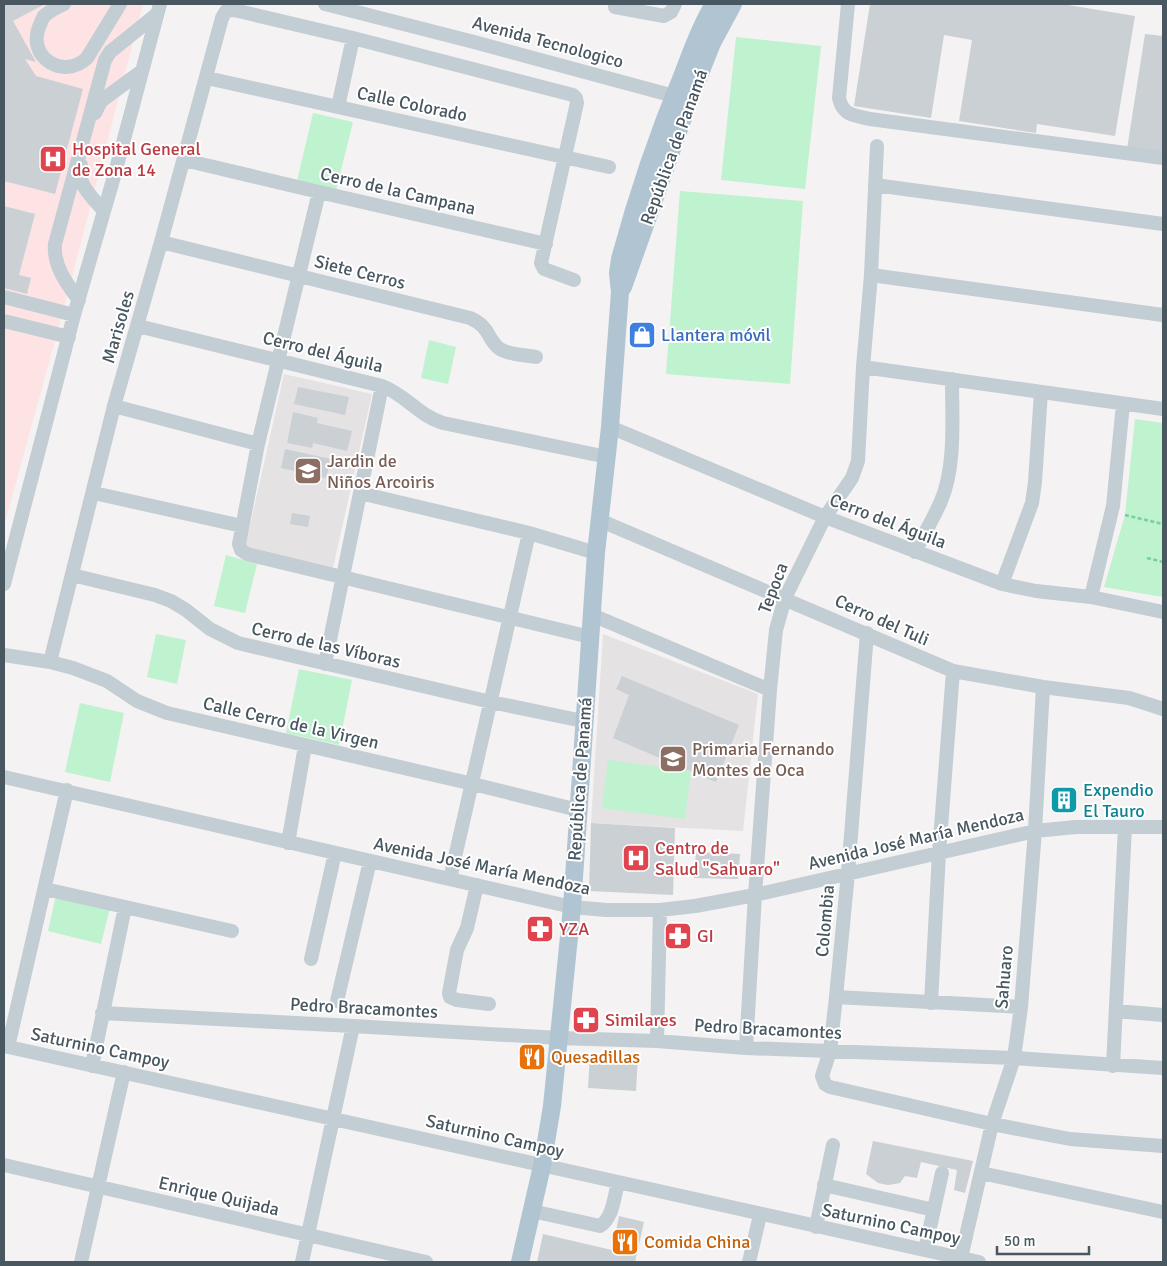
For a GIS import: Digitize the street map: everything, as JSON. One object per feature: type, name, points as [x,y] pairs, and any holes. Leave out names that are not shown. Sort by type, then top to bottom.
[{"type":"main road","name":"República de Panamá","points":[[520,1262],[542,1166],[552,1106],[572,907],[583,721],[596,553],[610,427],[620,292],[618,273],[622,253],[648,168],[674,96],[698,37],[714,4]]},
{"type":"main road","points":[[631,266],[634,232],[678,108],[678,102],[674,96],[679,96],[685,91],[706,40],[724,4]]},
{"type":"main road","name":"República de Panamá","points":[[620,292],[631,266],[689,101],[712,43],[733,4]]},
{"type":"street","points":[[64,4],[43,18],[38,30],[36,43],[39,52],[46,60],[56,66],[68,68],[79,65],[87,58],[120,4]]},
{"type":"street","name":"Avenida Tecnologico","points":[[324,4],[674,96]]},
{"type":"street","points":[[615,7],[664,16],[671,12],[676,4]]},
{"type":"street","points":[[848,4],[839,98],[842,108],[849,114],[879,120],[1163,158]]},
{"type":"street","points":[[78,300],[63,278],[54,253],[55,244],[105,60],[110,52],[159,9]]},
{"type":"street","points":[[4,584],[78,300],[159,9]]},
{"type":"street","name":"Marisoles","points":[[50,662],[94,493],[114,406],[138,326],[222,18],[226,11],[234,10],[353,38]]},
{"type":"street","points":[[338,107],[353,38],[573,95],[577,103],[541,263],[542,267],[574,280]]},
{"type":"street","points":[[104,211],[85,188],[79,175],[92,121],[96,108],[101,101],[142,71]]},
{"type":"street","name":"Calle Colorado","points":[[207,78],[609,167]]},
{"type":"street","name":"Tepoca","points":[[746,1048],[754,895],[776,630],[785,598],[825,517],[848,486],[856,471],[871,274],[877,146]]},
{"type":"street","name":"Cerro de la Campana","points":[[184,160],[546,244]]},
{"type":"street","points":[[875,185],[1163,224]]},
{"type":"street","points":[[319,192],[258,444],[239,544],[241,550],[248,554],[344,578],[590,637]]},
{"type":"street","name":"Siete Cerros","points":[[161,242],[470,318],[480,322],[500,349],[506,352],[536,357]]},
{"type":"street","points":[[871,274],[1163,315]]},
{"type":"street","points":[[4,297],[74,315]]},
{"type":"street","points":[[25,327],[28,303]]},
{"type":"street","points":[[4,321],[69,337]]},
{"type":"street","name":"Cerro del Águila","points":[[138,326],[382,386],[397,392],[424,415],[437,422],[607,457]]},
{"type":"street","points":[[863,367],[1163,409]]},
{"type":"street","points":[[914,552],[941,501],[946,485],[951,437],[952,379]]},
{"type":"street","points":[[325,664],[382,386]]},
{"type":"street","points":[[1002,584],[1032,503],[1041,392]]},
{"type":"street","points":[[1091,597],[1113,506],[1122,404]]},
{"type":"street","points":[[114,406],[258,444]]},
{"type":"street","name":"Cerro del Águila","points":[[610,427],[825,517],[1002,584],[1036,591],[1091,597],[1163,612]]},
{"type":"street","points":[[94,493],[242,526]]},
{"type":"street","points":[[360,493],[529,533],[596,553]]},
{"type":"street","name":"Cerro del Tuli","points":[[599,520],[953,670],[1043,687],[1129,698],[1163,709]]},
{"type":"street","points":[[450,879],[529,533]]},
{"type":"street","name":"Cerro de las Víboras","points":[[72,575],[155,595],[171,601],[210,629],[238,643],[491,702],[583,721]]},
{"type":"street","points":[[592,615],[770,690]]},
{"type":"street","name":"Colombia","points":[[866,633],[848,873],[836,997],[830,1051],[822,1076],[825,1084],[830,1087],[992,1124]]},
{"type":"street","name":"Calle Cerro de la Virgen","points":[[4,655],[50,662],[73,668],[106,681],[137,701],[167,713],[578,810]]},
{"type":"street","points":[[931,1003],[939,853],[953,670]]},
{"type":"street","name":"Sahuaro","points":[[960,1260],[992,1124],[1014,1058],[1021,1007],[1043,687]]},
{"type":"street","points":[[288,843],[305,746]]},
{"type":"street","name":"Avenida José María Mendoza","points":[[4,777],[572,907],[606,910],[660,910],[754,895],[1034,831],[1076,827],[1163,827]]},
{"type":"street","points":[[6,1046],[45,889],[67,790]]},
{"type":"street","points":[[1113,1066],[1125,827]]},
{"type":"street","points":[[310,959],[335,853]]},
{"type":"street","points":[[337,1001],[370,861]]},
{"type":"street","points":[[477,885],[467,928],[457,950],[448,992],[450,997],[457,1000],[489,1004]]},
{"type":"street","points":[[45,889],[232,931]]},
{"type":"street","points":[[92,1066],[125,907]]},
{"type":"street","points":[[657,1041],[660,910]]},
{"type":"street","points":[[836,997],[1021,1007]]},
{"type":"street","points":[[1116,1011],[1163,1014]]},
{"type":"street","name":"Pedro Bracamontes","points":[[102,1013],[559,1038],[657,1041],[746,1048],[1014,1058],[1163,1068]]},
{"type":"street","points":[[302,1262],[334,1119],[352,1026]]},
{"type":"street","name":"Saturnino Campoy","points":[[6,1046],[760,1215],[925,1250],[960,1260],[979,1262]]},
{"type":"street","points":[[82,1262],[124,1072]]},
{"type":"street","points":[[992,1124],[1070,1138],[1163,1146]]},
{"type":"street","points":[[816,1226],[833,1145]]},
{"type":"street","name":"Enrique Quijada","points":[[4,1165],[426,1262]]},
{"type":"street","points":[[925,1250],[942,1173]]},
{"type":"street","points":[[981,1173],[1163,1212]]},
{"type":"street","points":[[532,1211],[600,1226],[606,1222],[610,1214],[618,1183]]},
{"type":"street","points":[[824,1185],[934,1210]]},
{"type":"street","points":[[749,1262],[760,1215]]},
{"type":"path","points":[[1125,515],[1163,524]]},
{"type":"path","points":[[1147,558],[1163,562]]},
{"type":"shaded area","name":"Hospital General de Zona 14","points":[[4,4],[143,4],[62,315],[4,526]]},
{"type":"shaded area","name":"Jardin de Niños Arcoiris","points":[[284,374],[372,394],[333,568],[245,548]]},
{"type":"shaded area","name":"Primaria Fernando Montes de Oca","points":[[603,634],[758,694],[743,831],[591,823]]},
{"type":"green space","points":[[736,37],[821,46],[805,189],[721,180]]},
{"type":"green space","points":[[313,113],[353,122],[336,190],[297,181]]},
{"type":"green space","points":[[680,191],[803,201],[790,384],[666,374]]},
{"type":"green space","points":[[429,340],[456,347],[448,384],[421,378]]},
{"type":"green space","points":[[1135,419],[1163,423],[1163,597],[1104,587],[1125,515]]},
{"type":"green space","points":[[226,555],[257,564],[245,613],[214,606]]},
{"type":"green space","points":[[156,634],[186,640],[177,684],[147,677]]},
{"type":"green space","points":[[299,669],[352,680],[339,745],[286,733]]},
{"type":"green space","points":[[80,703],[124,713],[110,782],[65,772]]},
{"type":"green space","points":[[608,760],[691,771],[685,819],[602,808]]},
{"type":"green space","points":[[56,895],[110,908],[101,944],[48,931]]},
{"type":"building","points":[[4,4],[45,4],[13,21],[36,62],[25,59],[36,76],[83,89],[55,194],[4,181]]},
{"type":"building","points":[[870,4],[1062,4],[1135,16],[1115,136],[1037,124],[1036,133],[959,121],[972,40],[944,35],[931,118],[854,106]]},
{"type":"building","points":[[1145,34],[1163,36],[1163,155],[1127,149]]},
{"type":"building","points":[[4,206],[35,214],[19,275],[31,278],[27,294],[4,288]]},
{"type":"building","points":[[298,387],[349,397],[345,415],[294,404]]},
{"type":"building","points":[[293,412],[318,418],[317,423],[352,431],[347,451],[313,443],[312,448],[287,443]]},
{"type":"building","points":[[285,449],[331,459],[326,478],[281,468]]},
{"type":"building","points":[[292,513],[310,516],[308,527],[290,524]]},
{"type":"building","points":[[622,676],[739,725],[716,782],[613,738],[629,695],[616,689]]},
{"type":"building","name":"Expendio El Tauro","points":[[1052,791],[1078,792],[1077,809],[1051,808]]},
{"type":"building","points":[[591,823],[675,828],[673,895],[589,891]]},
{"type":"building","points":[[696,852],[740,854],[738,879],[694,878]]},
{"type":"building","points":[[590,1054],[638,1056],[636,1091],[588,1088]]},
{"type":"building","points":[[873,1141],[973,1161],[965,1193],[954,1190],[957,1170],[921,1162],[917,1178],[905,1176],[900,1183],[888,1185],[878,1183],[866,1174]]},
{"type":"building","points":[[619,1216],[644,1222],[635,1262],[537,1262],[543,1234],[612,1250]]},
{"type":"place","name":"Hospital General de Zona 14","points":[[53,159]]},
{"type":"place","name":"Llantera móvil","points":[[642,335]]},
{"type":"place","name":"Jardin de Niños Arcoiris","points":[[308,471]]},
{"type":"place","name":"Primaria Fernando Montes de Oca","points":[[673,759]]},
{"type":"place","name":"Expendio El Tauro","points":[[1064,800]]},
{"type":"place","name":"Centro de Salud \"Sahuaro\"","points":[[636,858]]},
{"type":"place","name":"YZA","points":[[540,929]]},
{"type":"place","name":"GI","points":[[678,936]]},
{"type":"place","name":"Similares","points":[[586,1020]]},
{"type":"place","name":"Quesadillas","points":[[532,1057]]},
{"type":"place","name":"Comida China","points":[[625,1242]]}]
